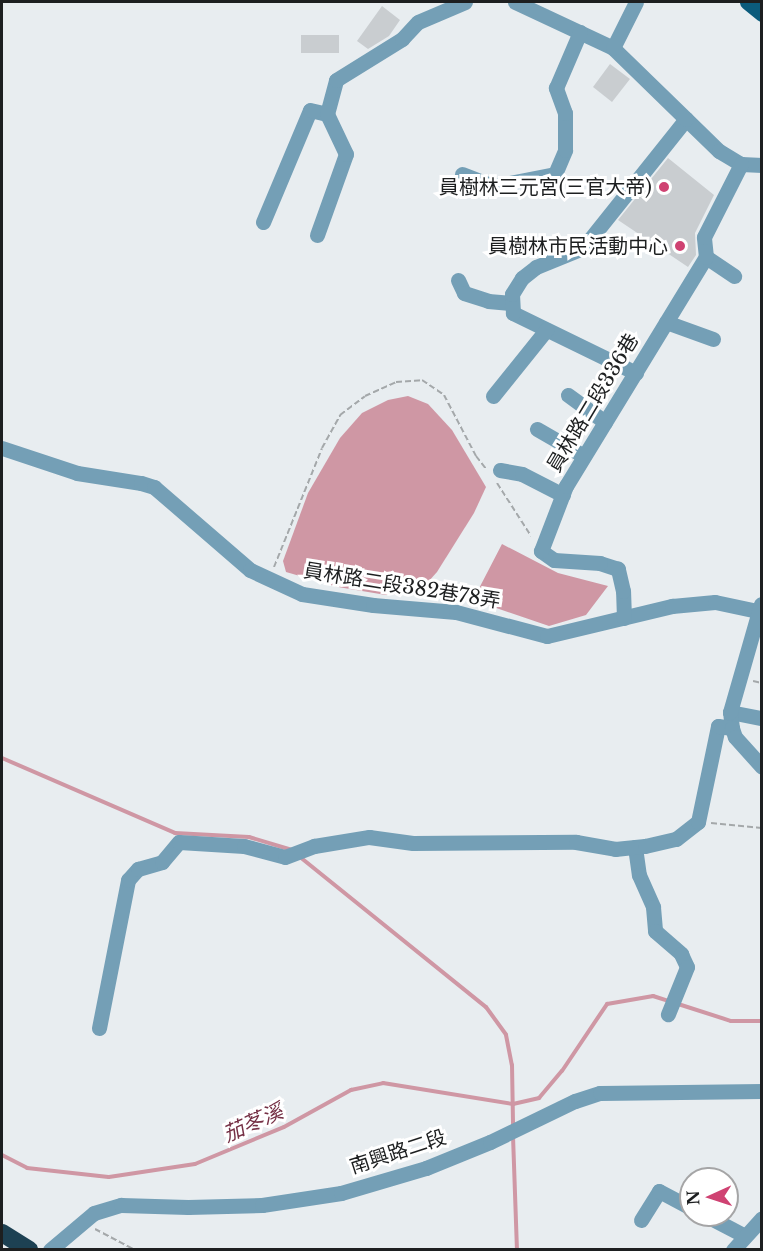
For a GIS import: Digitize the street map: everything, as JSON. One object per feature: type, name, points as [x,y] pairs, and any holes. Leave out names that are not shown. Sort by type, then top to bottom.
[{"type":"highway","points":[[2,1233],[25,1248]]},
{"type":"main road","points":[[747,2],[762,14]]},
{"type":"street","points":[[317,235],[346,154],[327,114],[336,80],[402,39],[418,22],[465,2]]},
{"type":"street","points":[[515,2],[614,48],[719,151],[741,164],[762,165]]},
{"type":"street","points":[[614,48],[636,2]]},
{"type":"street","points":[[462,174],[494,186],[555,174],[565,150],[565,113],[556,88],[580,32]]},
{"type":"street","points":[[263,222],[310,110],[327,114]]},
{"type":"street","points":[[636,373],[513,313],[512,294],[522,278],[536,267],[583,248],[686,119]]},
{"type":"street","name":"員林路二段336巷","points":[[541,551],[563,495],[584,456],[706,257],[704,237],[741,164]]},
{"type":"street","points":[[706,257],[734,276]]},
{"type":"street","points":[[458,280],[464,293],[488,301],[512,303]]},
{"type":"street","points":[[666,322],[713,339]]},
{"type":"street","points":[[493,396],[546,330]]},
{"type":"street","points":[[568,395],[606,422]]},
{"type":"street","points":[[537,429],[584,456]]},
{"type":"street","name":"員林路二段382巷78弄","points":[[2,448],[77,472],[153,487],[225,550],[268,580],[302,594],[373,605],[456,612],[547,636],[672,606],[716,602],[760,609]]},
{"type":"street","points":[[500,470],[522,474],[563,495]]},
{"type":"street","points":[[541,551],[554,560],[600,563],[618,569],[623,591],[624,618]]},
{"type":"street","points":[[760,609],[729,712],[735,737],[762,767]]},
{"type":"street","points":[[729,712],[762,718]]},
{"type":"street","points":[[99,1028],[128,880],[138,869],[162,862],[179,842],[244,846],[285,857],[314,846],[369,837],[413,843],[576,842],[615,849],[676,839],[698,822],[718,726],[732,728]]},
{"type":"street","points":[[635,847],[639,875],[653,908],[655,931],[681,954],[687,967],[669,1014]]},
{"type":"street","name":"南興路二段","points":[[50,1250],[94,1213],[121,1205],[188,1207],[262,1205],[341,1193],[426,1168],[490,1142],[575,1101],[600,1093],[762,1091]]},
{"type":"street","points":[[641,1220],[659,1191],[679,1202]]},
{"type":"street","points":[[733,1250],[762,1218]]},
{"type":"street","points":[[728,1227],[745,1236]]},
{"type":"path","points":[[268,580],[321,448],[340,416],[365,396],[396,382],[422,380],[444,395],[476,456],[497,483],[541,551]]},
{"type":"path","points":[[698,822],[762,828]]},
{"type":"path","points":[[82,1222],[135,1250]]},
{"type":"shaded area","points":[[408,396],[428,404],[452,430],[486,487],[474,513],[437,572],[419,592],[386,595],[338,587],[286,572],[283,561],[308,493],[340,438],[362,413],[388,400]]},
{"type":"shaded area","points":[[502,544],[558,573],[608,586],[586,615],[549,626],[473,600]]},
{"type":"building","points":[[382,6],[400,20],[389,36],[368,49],[357,41]]},
{"type":"building","points":[[301,35],[339,35],[339,53],[301,53]]},
{"type":"building","points":[[610,64],[630,79],[612,102],[593,87]]},
{"type":"building","points":[[668,158],[714,195],[695,233],[696,255],[688,267],[618,220]]},
{"type":"waterway","points":[[2,758],[175,833],[249,837],[292,850]]},
{"type":"waterway","points":[[300,857],[486,1007],[506,1035],[512,1065],[513,1125]]},
{"type":"waterway","name":"茄苳溪","points":[[2,1155],[27,1168],[109,1177],[195,1164],[284,1127],[351,1090],[383,1083],[513,1104],[539,1098],[562,1071],[607,1004],[653,996],[668,1001]]},
{"type":"waterway","points":[[675,1003],[731,1021],[762,1021]]},
{"type":"waterway","points":[[513,1136],[517,1250]]},
{"type":"place","name":"員樹林三元宮(三官大帝)","points":[[664,187]]},
{"type":"place","name":"員樹林市民活動中心","points":[[680,246]]}]
